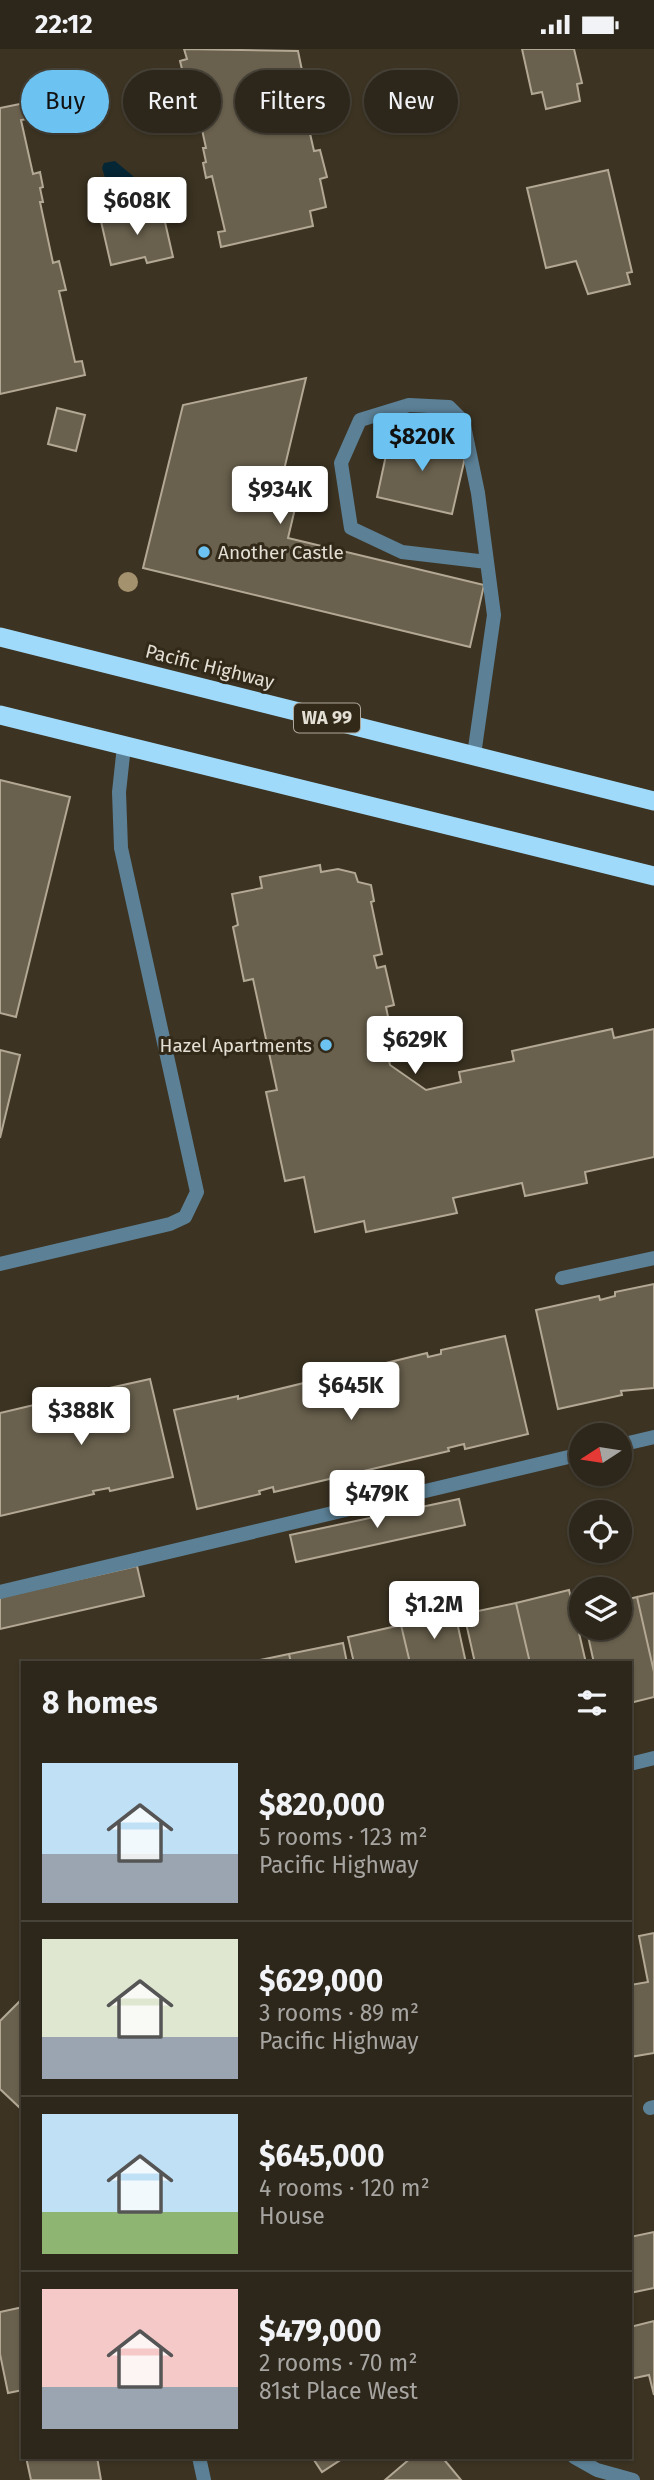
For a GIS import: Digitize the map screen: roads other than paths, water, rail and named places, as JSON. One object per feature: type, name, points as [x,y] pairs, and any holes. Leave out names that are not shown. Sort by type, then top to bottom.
[{"type":"highway","name":"Pacific Highway","points":[[0,637],[654,800]]},
{"type":"highway","points":[[0,715],[654,876]]},
{"type":"street","points":[[474,755],[494,615],[478,493],[463,421],[449,407],[409,405],[360,420],[341,463],[351,528],[402,552],[487,562]]},
{"type":"street","points":[[0,1264],[170,1224],[185,1217],[197,1192],[121,848],[119,792],[124,746]]},
{"type":"street","points":[[562,1277],[654,1258]]},
{"type":"street","points":[[632,1442],[654,1437]]},
{"type":"street","points":[[0,1592],[569,1457]]},
{"type":"street","points":[[632,1764],[654,1758]]},
{"type":"street","points":[[200,2459],[204,2480]]},
{"type":"street","points":[[578,2459],[597,2470],[633,2480]]},
{"type":"water","points":[[115,161],[133,176],[145,201],[143,207],[122,208],[113,203],[102,168],[104,163]]},
{"type":"place","name":"Another Castle","points":[[204,552]]},
{"type":"place","name":"Hazel Apartments","points":[[326,1045]]}]
